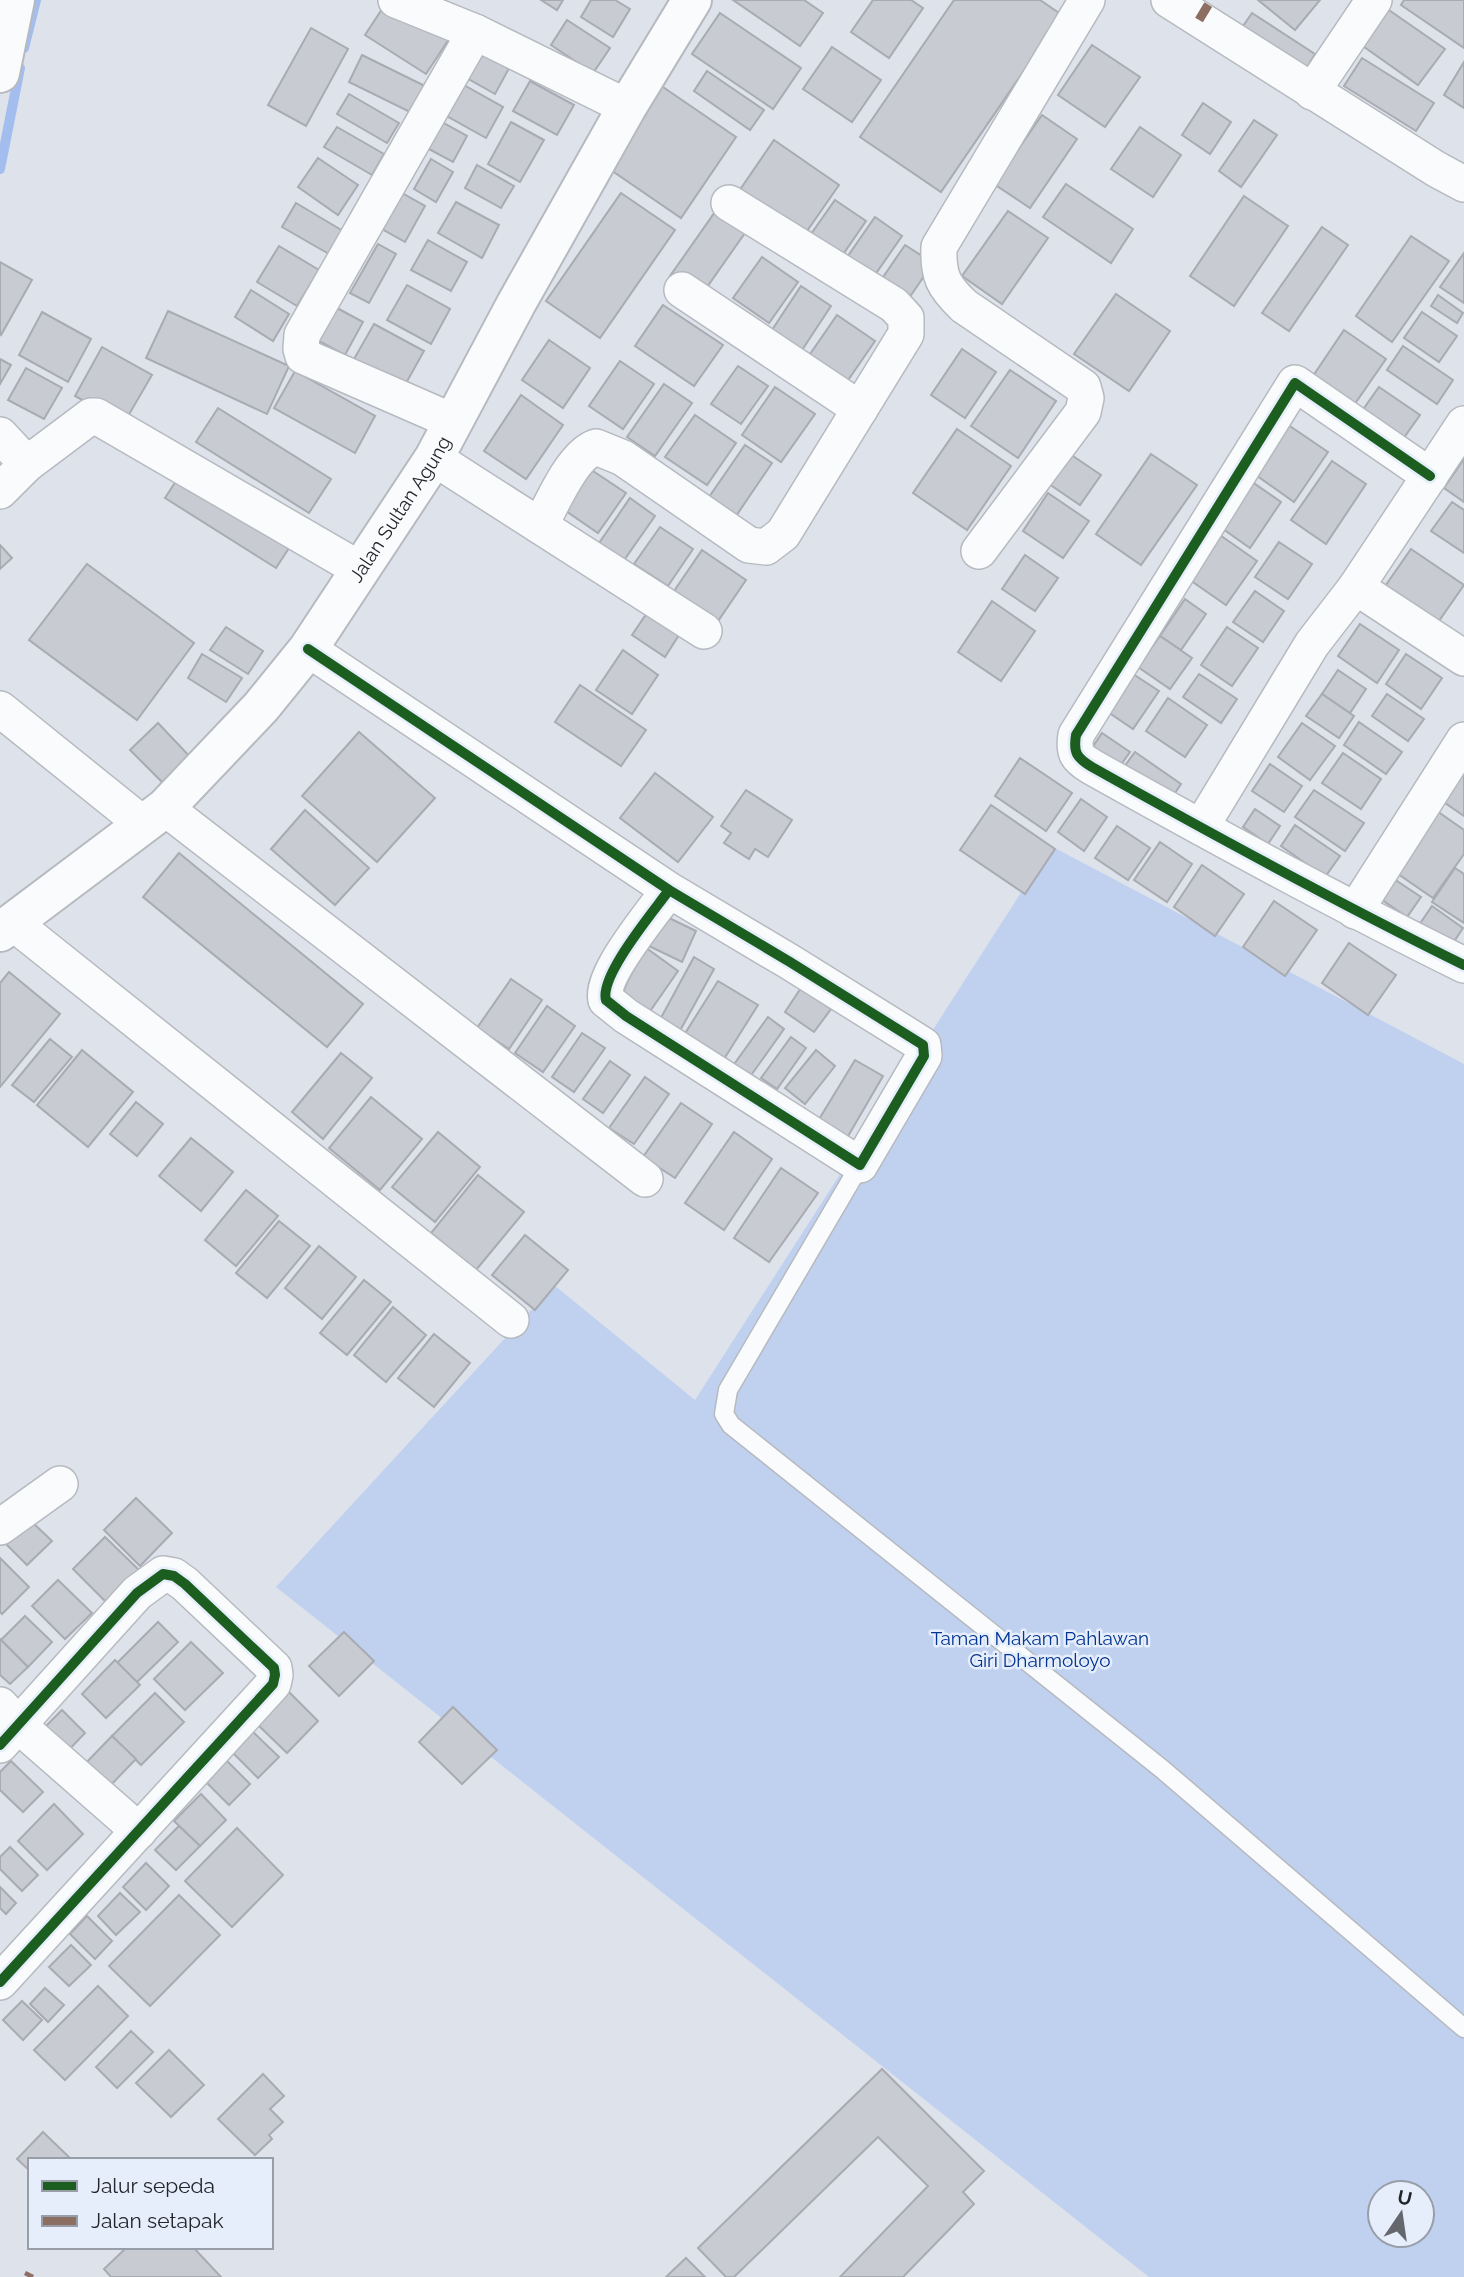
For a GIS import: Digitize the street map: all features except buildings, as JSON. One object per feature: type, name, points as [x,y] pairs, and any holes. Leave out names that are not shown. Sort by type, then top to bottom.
[{"type":"main road","points":[[0,73],[15,0]]},
{"type":"main road","name":"Jalan Sultan Agung","points":[[6,927],[155,816],[261,706],[308,649],[434,458],[626,107],[692,0]]},
{"type":"street","points":[[396,0],[475,32],[626,107]]},
{"type":"street","points":[[979,551],[1083,412],[1086,398],[1083,387],[964,306],[946,289],[938,267],[939,247],[1087,0]]},
{"type":"street","points":[[1168,0],[1205,10],[1312,92],[1464,184]]},
{"type":"street","points":[[1312,92],[1374,0]]},
{"type":"street","points":[[452,421],[303,356],[301,349],[302,335],[475,32]]},
{"type":"street","points":[[540,526],[578,459],[587,450],[596,447],[623,458],[749,545],[766,547],[783,534],[906,334],[906,318],[894,305],[729,203]]},
{"type":"street","points":[[682,290],[860,409]]},
{"type":"street","points":[[1430,476],[1295,383],[1076,735],[1074,751],[1078,758],[1201,828],[1355,911],[1464,965]]},
{"type":"street","points":[[0,491],[27,464],[91,416],[100,417],[361,570]]},
{"type":"street","points":[[1201,828],[1312,645],[1356,587],[1464,424]]},
{"type":"street","points":[[0,435],[27,464]]},
{"type":"street","points":[[434,458],[704,631]]},
{"type":"street","points":[[1356,587],[1464,658]]},
{"type":"street","points":[[308,649],[669,890],[790,961],[923,1045],[924,1056],[860,1165],[626,1016],[606,1000],[604,991],[618,960],[669,890]]},
{"type":"street","points":[[0,709],[155,816],[645,1179]]},
{"type":"street","points":[[1355,911],[1464,740]]},
{"type":"street","points":[[6,927],[510,1320]]},
{"type":"street","points":[[0,1527],[60,1484]]},
{"type":"street","points":[[0,1982],[139,1831],[272,1684],[274,1668],[185,1584],[174,1576],[163,1574],[145,1586],[6,1725],[139,1831]]},
{"type":"lane","points":[[860,1165],[728,1390],[724,1414],[731,1425],[1162,1769],[1464,2028]]},
{"type":"green space","name":"Taman Makam Pahlawan Giri Dharmoloyo","points":[[1051,846],[1464,1064],[1464,2277],[1149,2277],[276,1587],[554,1285],[695,1400]]},
{"type":"waterway","points":[[24,48],[36,0]]},
{"type":"waterway","points":[[0,169],[20,68]]},
{"type":"marked path","points":[[1199,20],[1211,0]]},
{"type":"marked path","points":[[28,2277],[30,2273]]},
{"type":"cycle path","points":[[1430,476],[1295,383],[1076,735],[1075,746],[1080,758],[1092,767],[1277,869],[1464,965]]},
{"type":"cycle path","points":[[308,649],[669,890],[619,960],[606,989],[606,1000],[626,1016],[860,1165],[924,1056],[923,1045],[669,890]]},
{"type":"cycle path","points":[[0,1745],[137,1593],[163,1574],[174,1576],[185,1584],[274,1668],[273,1684],[0,1982]]}]
